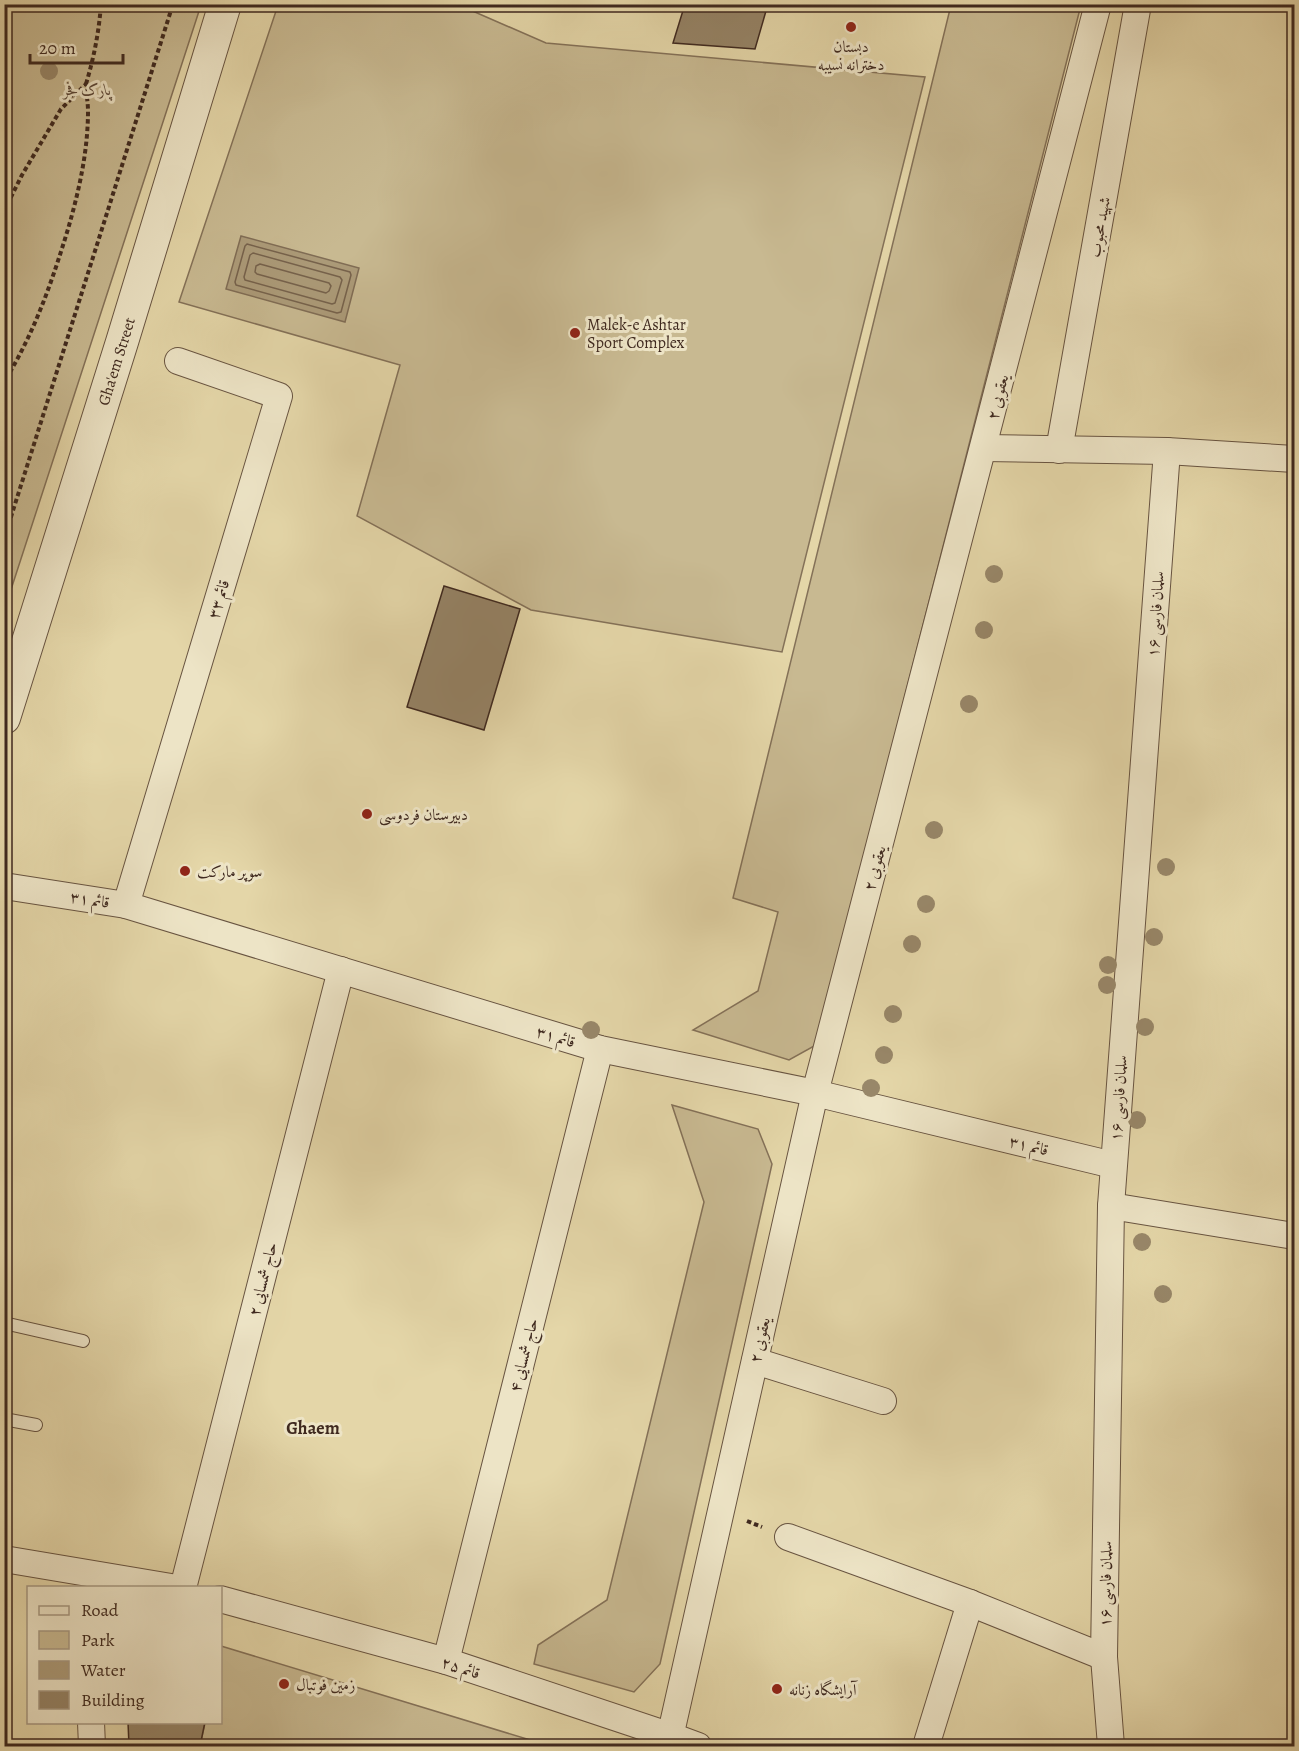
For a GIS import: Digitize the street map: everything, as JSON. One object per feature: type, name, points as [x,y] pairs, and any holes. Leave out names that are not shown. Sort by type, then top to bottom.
[{"type":"street","name":"Gha'em Street","points":[[4,718],[225,4]]},
{"type":"street","points":[[1098,6],[1132,4]]},
{"type":"street","name":"شهید محبوب","points":[[1059,450],[1138,4]]},
{"type":"street","name":"یعقوبی ۲","points":[[669,1741],[815,1093],[1098,6]]},
{"type":"street","name":"قائم ۳۳","points":[[126,905],[279,396],[178,361]]},
{"type":"street","points":[[984,448],[1167,451],[1294,459]]},
{"type":"street","name":"سلمان فارسی ۱۶","points":[[1111,1746],[1104,1657],[1111,1206],[1167,451]]},
{"type":"street","name":"قائم ۳۱","points":[[4,886],[126,905],[600,1049],[815,1093],[1113,1165]]},
{"type":"street","name":"حاج شمسایی ۲","points":[[183,1586],[341,970]]},
{"type":"street","name":"حاج شمسایی ۴","points":[[446,1661],[600,1049]]},
{"type":"street","points":[[1111,1206],[1294,1236]]},
{"type":"street","points":[[755,1361],[883,1401]]},
{"type":"street","points":[[788,1537],[970,1603],[1104,1657]]},
{"type":"street","points":[[4,1559],[171,1586]]},
{"type":"street","name":"قائم ۲۵","points":[[222,1600],[446,1661],[669,1741],[698,1746]]},
{"type":"street","points":[[926,1746],[970,1603]]},
{"type":"street","points":[[90,1724],[92,1746]]},
{"type":"lane","points":[[4,1323],[83,1341]]},
{"type":"lane","points":[[4,1419],[36,1425]]},
{"type":"path","points":[[4,382],[19,359],[41,309],[60,257],[74,207],[86,144],[88,111],[86,84],[97,39],[101,4]]},
{"type":"path","points":[[4,539],[173,4]]},
{"type":"path","points":[[4,212],[22,175],[61,109],[86,84]]},
{"type":"path","points":[[721,1511],[788,1537]]},
{"type":"green space","name":"پارک فجر","points":[[4,5],[201,5],[5,608]]},
{"type":"green space","name":"Malek-e Ashtar Sport Complex","points":[[278,5],[452,5],[468,9],[546,43],[925,77],[782,652],[531,610],[357,516],[400,365],[179,302]]},
{"type":"green space","points":[[951,5],[1081,5],[816,1045],[789,1060],[693,1030],[758,991],[778,912],[733,898]]},
{"type":"green space","points":[[672,1105],[758,1129],[772,1164],[660,1664],[634,1692],[534,1664],[538,1645],[607,1600],[704,1202]]},
{"type":"green space","name":"زمین فوتبال","points":[[222,1646],[550,1746],[200,1746],[205,1724],[222,1724]]},
{"type":"water","points":[[241,236],[359,268],[345,322],[226,289]]},
{"type":"building","points":[[685,4],[768,4],[755,49],[673,43]]},
{"type":"building","points":[[444,586],[520,609],[484,730],[407,707]]},
{"type":"building","points":[[128,1724],[205,1724],[200,1746],[129,1746]]},
{"type":"place","name":"دبستان دخترانه نسیبه","points":[[851,27]]},
{"type":"place","name":"Malek-e Ashtar Sport Complex","points":[[575,333]]},
{"type":"place","name":"دبیرستان فردوسی","points":[[367,814]]},
{"type":"place","name":"سوپر مارکت","points":[[185,871]]},
{"type":"place","name":"زمین فوتبال","points":[[284,1684]]},
{"type":"place","name":"آرایشگاه زنانه","points":[[777,1689]]},
{"type":"district","name":"Ghaem","points":[[313,1428]]}]
